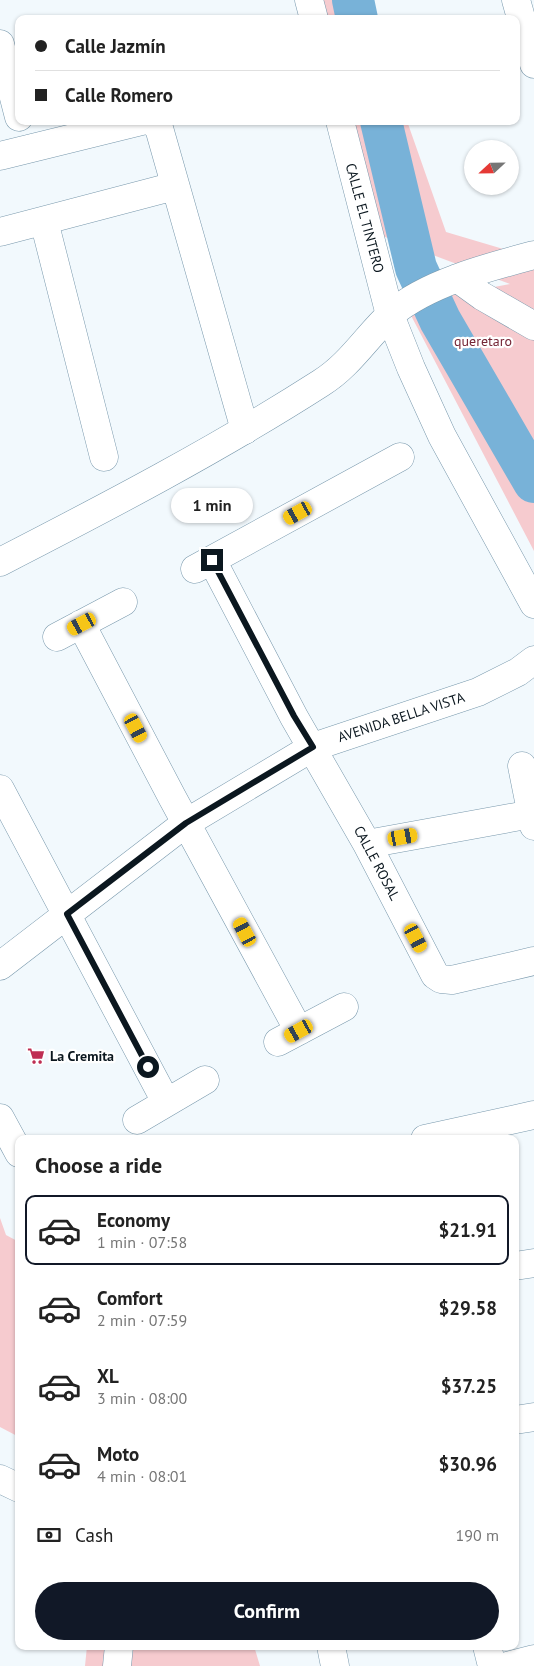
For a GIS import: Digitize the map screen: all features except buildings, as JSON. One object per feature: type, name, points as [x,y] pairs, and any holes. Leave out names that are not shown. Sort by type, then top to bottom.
[{"type":"street","points":[[309,0],[313,15]]},
{"type":"street","points":[[516,0],[534,64]]},
{"type":"street","points":[[0,44],[15,102]]},
{"type":"street","points":[[21,125],[27,149]]},
{"type":"street","points":[[0,156],[126,125]]},
{"type":"street","points":[[156,125],[159,128],[245,430]]},
{"type":"street","name":"CALLE EL TINTERO","points":[[341,125],[398,309],[411,368],[442,436],[534,604]]},
{"type":"street","points":[[0,232],[175,186]]},
{"type":"street","points":[[44,220],[104,457]]},
{"type":"street","points":[[0,562],[115,503],[245,430],[325,381],[354,356],[398,309],[451,281],[534,255]]},
{"type":"street","points":[[451,281],[482,296],[534,326]]},
{"type":"street","name":"CALLE ROSAL","points":[[400,457],[204,564],[313,747],[367,844],[435,975],[441,979],[452,980],[534,961]]},
{"type":"street","points":[[57,637],[123,602]]},
{"type":"street","points":[[82,624],[186,823],[289,1036],[344,1007]]},
{"type":"street","name":"AVENIDA BELLA VISTA","points":[[0,966],[186,823],[313,747],[478,692],[518,672],[534,660]]},
{"type":"street","points":[[367,844],[533,820],[522,766]]},
{"type":"street","points":[[0,789],[166,1102]]},
{"type":"street","points":[[137,1120],[205,1080]]},
{"type":"street","points":[[442,1135],[534,1114]]},
{"type":"street","points":[[0,1118],[15,1146]]},
{"type":"street","points":[[519,1265],[534,1263]]},
{"type":"street","points":[[519,1419],[534,1416]]},
{"type":"street","points":[[0,1479],[15,1486]]},
{"type":"street","points":[[117,1666],[118,1650]]},
{"type":"street","points":[[332,1650],[335,1666]]},
{"type":"street","points":[[488,1650],[492,1666]]},
{"type":"street","points":[[506,1666],[534,1659]]},
{"type":"green space","points":[[311,0],[365,0],[371,15],[315,15]]},
{"type":"green space","name":"queretaro","points":[[342,125],[408,125],[446,232],[534,258],[534,551],[405,304],[510,284],[369,231]]},
{"type":"green space","points":[[0,1218],[6,1235],[15,1240],[15,1435],[0,1427]]},
{"type":"green space","points":[[87,1650],[255,1650],[260,1666],[85,1666]]},
{"type":"waterway","points":[[353,0],[356,15]]},
{"type":"waterway","points":[[382,125],[416,268],[440,320],[534,482]]},
{"type":"place","name":"La Cremita","points":[[36,1056]]},
{"type":"route","points":[[148,1067],[67,914],[186,823],[313,747],[294,716],[212,560]]}]
